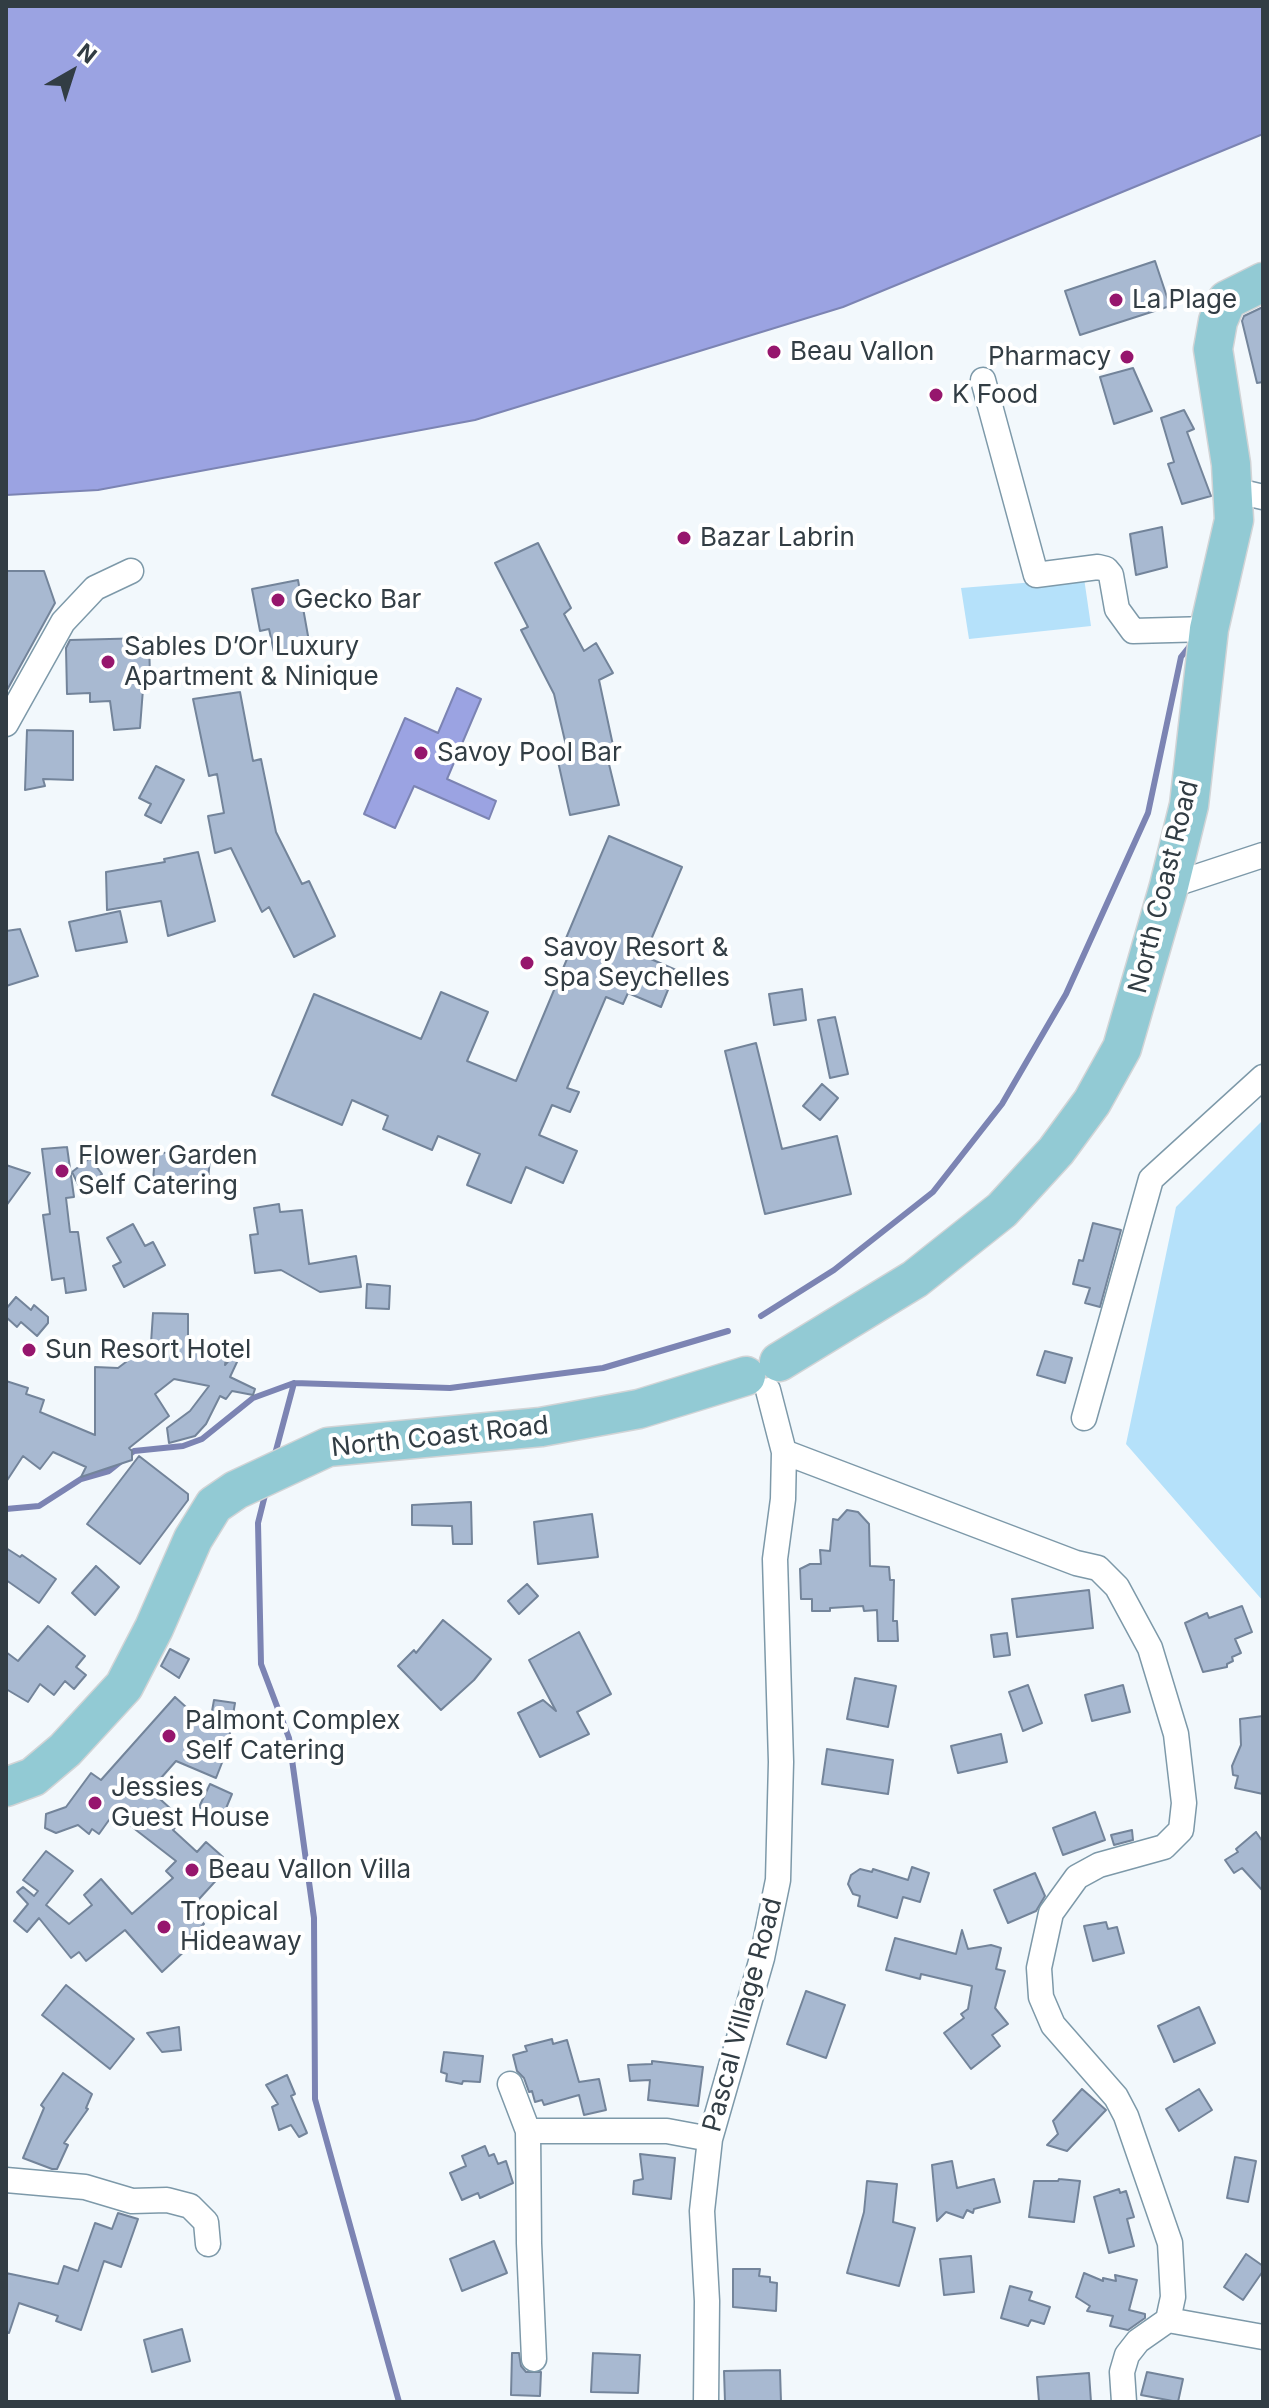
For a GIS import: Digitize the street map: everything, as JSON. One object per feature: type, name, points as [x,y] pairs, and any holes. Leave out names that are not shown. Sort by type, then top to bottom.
[{"type":"main road","name":"North Coast Road","points":[[6,1787],[33,1777],[65,1750],[124,1686],[154,1628],[193,1539],[214,1505],[236,1490],[328,1447],[541,1427],[639,1409],[764,1376],[915,1279],[1002,1210],[1056,1151],[1092,1102],[1122,1048],[1189,805],[1209,629],[1234,520],[1248,494],[1231,464],[1213,349],[1218,321],[1227,300],[1263,282]]},
{"type":"street","points":[[983,380],[1036,575],[1098,567],[1106,569],[1111,575],[1117,609],[1133,631],[1209,629]]},
{"type":"street","points":[[6,724],[63,622],[95,588],[131,571]]},
{"type":"street","points":[[1169,886],[1263,855]]},
{"type":"street","points":[[1084,1418],[1151,1179],[1263,1077]]},
{"type":"street","name":"Pascal Village Road","points":[[706,2402],[707,2301],[702,2211],[710,2139],[762,1958],[778,1880],[781,1762],[775,1559],[783,1499],[784,1452],[764,1376]]},
{"type":"street","points":[[784,1452],[1076,1563],[1098,1568],[1117,1587],[1150,1648],[1176,1734],[1184,1803],[1181,1830],[1164,1847],[1099,1865],[1077,1877],[1051,1913],[1039,1968],[1041,1997],[1053,2025],[1116,2097],[1126,2116],[1170,2243],[1173,2297],[1168,2320],[1138,2341],[1127,2355],[1122,2372],[1124,2402]]},
{"type":"street","points":[[510,2084],[528,2131],[534,2359]]},
{"type":"street","points":[[528,2131],[667,2131],[710,2139]]},
{"type":"street","points":[[6,2180],[85,2187],[132,2201],[167,2200],[190,2206],[206,2222],[208,2244]]},
{"type":"street","points":[[1168,2320],[1263,2337]]},
{"type":"shaded area","points":[[1084,578],[1091,626],[969,639],[961,588]]},
{"type":"shaded area","points":[[1263,1120],[1263,1601],[1126,1444],[1176,1207]]},
{"type":"water","points":[[6,6],[1263,6],[1263,134],[843,307],[475,420],[98,490],[6,495]]},
{"type":"water","points":[[457,688],[481,699],[447,779],[496,801],[489,819],[414,786],[395,828],[364,814],[405,718],[438,733]]},
{"type":"building","points":[[1155,261],[1170,306],[1080,335],[1065,291]]},
{"type":"building","points":[[1263,307],[1263,382],[1257,383],[1242,321],[1244,316]]},
{"type":"building","points":[[1133,368],[1152,411],[1114,424],[1100,377]]},
{"type":"building","points":[[1184,410],[1194,429],[1187,432],[1211,496],[1182,504],[1168,464],[1174,462],[1161,418]]},
{"type":"building","points":[[1162,527],[1167,567],[1136,575],[1130,534]]},
{"type":"building","points":[[538,543],[571,608],[564,614],[584,651],[596,643],[613,673],[599,680],[614,750],[606,752],[619,805],[570,815],[557,757],[568,754],[554,694],[521,630],[528,627],[495,563]]},
{"type":"building","points":[[6,571],[44,571],[55,603],[6,692]]},
{"type":"building","points":[[298,580],[310,647],[274,652],[269,629],[260,631],[252,589]]},
{"type":"building","name":"Sables D’Or Luxury Apartment & Ninique","points":[[149,638],[150,679],[145,679],[140,728],[114,730],[110,701],[90,702],[90,693],[67,694],[66,648],[70,640]]},
{"type":"building","points":[[240,692],[253,761],[261,759],[276,832],[302,884],[309,881],[335,936],[294,957],[269,907],[262,912],[231,848],[215,853],[208,816],[224,813],[217,774],[209,776],[193,699]]},
{"type":"building","points":[[27,730],[73,731],[73,780],[43,779],[45,786],[25,790]]},
{"type":"building","points":[[156,766],[184,780],[161,823],[145,815],[151,804],[139,798]]},
{"type":"building","points":[[609,836],[682,867],[644,956],[676,970],[661,1007],[628,993],[623,1004],[606,997],[567,1088],[579,1092],[570,1112],[552,1105],[539,1135],[577,1151],[563,1183],[526,1167],[511,1203],[467,1185],[480,1154],[438,1136],[432,1150],[383,1129],[388,1116],[352,1100],[342,1125],[272,1095],[314,994],[421,1039],[441,992],[488,1012],[467,1061],[516,1081],[572,947],[564,943]]},
{"type":"building","points":[[198,852],[215,921],[168,936],[161,901],[107,910],[106,872],[165,862],[164,859]]},
{"type":"building","points":[[120,911],[127,942],[76,951],[69,922]]},
{"type":"building","points":[[20,929],[38,976],[6,986],[6,931]]},
{"type":"building","points":[[802,989],[806,1020],[774,1025],[769,994]]},
{"type":"building","points":[[835,1017],[848,1074],[830,1078],[818,1020]]},
{"type":"building","points":[[756,1043],[782,1149],[837,1136],[851,1194],[765,1214],[725,1051]]},
{"type":"building","points":[[822,1084],[838,1098],[820,1120],[803,1106]]},
{"type":"building","points":[[67,1147],[74,1197],[66,1198],[70,1232],[78,1232],[86,1290],[66,1293],[64,1278],[52,1280],[43,1215],[50,1214],[42,1149]]},
{"type":"building","points":[[155,1152],[210,1157],[207,1194],[174,1191],[175,1185],[153,1183]]},
{"type":"building","points":[[90,1158],[102,1174],[82,1192],[72,1172]]},
{"type":"building","points":[[6,1165],[30,1173],[6,1206]]},
{"type":"building","points":[[279,1204],[280,1212],[302,1210],[309,1264],[356,1256],[361,1287],[320,1292],[281,1270],[255,1273],[250,1235],[258,1234],[254,1208]]},
{"type":"building","points":[[1093,1223],[1121,1230],[1100,1307],[1085,1303],[1090,1288],[1073,1284]]},
{"type":"building","points":[[133,1224],[145,1246],[153,1242],[165,1265],[124,1287],[113,1266],[121,1262],[107,1238]]},
{"type":"building","points":[[367,1284],[390,1286],[389,1309],[366,1308]]},
{"type":"building","points":[[16,1297],[31,1310],[34,1305],[48,1317],[48,1323],[37,1336],[21,1322],[17,1327],[6,1317],[6,1309]]},
{"type":"building","points":[[153,1313],[188,1314],[188,1344],[209,1344],[208,1348],[218,1348],[218,1356],[226,1357],[225,1365],[231,1358],[237,1362],[230,1377],[255,1389],[253,1395],[232,1391],[226,1399],[220,1396],[206,1424],[195,1436],[169,1443],[167,1428],[190,1411],[209,1386],[174,1379],[155,1394],[169,1416],[129,1448],[132,1460],[81,1477],[86,1467],[53,1452],[40,1469],[23,1456],[6,1482],[6,1381],[28,1388],[26,1394],[44,1400],[40,1412],[95,1435],[95,1367],[118,1368],[151,1343]]},
{"type":"building","points":[[1045,1351],[1072,1358],[1065,1383],[1037,1375]]},
{"type":"building","points":[[139,1456],[188,1494],[188,1500],[140,1564],[87,1524]]},
{"type":"building","points":[[471,1502],[472,1544],[453,1544],[452,1526],[412,1525],[412,1505]]},
{"type":"building","points":[[847,1510],[858,1512],[869,1524],[870,1566],[889,1567],[890,1580],[894,1580],[893,1621],[897,1621],[898,1641],[878,1641],[877,1610],[864,1611],[863,1606],[812,1611],[812,1599],[801,1599],[800,1569],[810,1564],[821,1564],[820,1550],[830,1551],[833,1519],[838,1520]]},
{"type":"building","points":[[592,1514],[598,1557],[538,1564],[534,1522]]},
{"type":"building","points":[[6,1548],[20,1557],[22,1555],[56,1579],[39,1603],[6,1580]]},
{"type":"building","points":[[96,1566],[119,1587],[95,1615],[72,1593]]},
{"type":"building","points":[[527,1584],[538,1596],[519,1614],[508,1601]]},
{"type":"building","points":[[1089,1590],[1093,1628],[1017,1637],[1012,1599]]},
{"type":"building","points":[[1242,1606],[1252,1632],[1235,1639],[1241,1653],[1232,1657],[1233,1661],[1227,1667],[1203,1672],[1185,1623],[1207,1613],[1209,1618]]},
{"type":"building","points":[[443,1620],[491,1659],[474,1680],[441,1710],[398,1666],[414,1650],[416,1653]]},
{"type":"building","points":[[48,1626],[85,1656],[76,1667],[86,1675],[74,1689],[65,1681],[54,1695],[40,1684],[28,1702],[6,1689],[6,1652],[18,1661]]},
{"type":"building","points":[[579,1632],[611,1694],[577,1712],[589,1734],[540,1757],[518,1713],[543,1700],[556,1711],[529,1660]]},
{"type":"building","points":[[1007,1633],[1010,1655],[994,1657],[991,1635]]},
{"type":"building","points":[[170,1649],[189,1659],[179,1678],[161,1666]]},
{"type":"building","points":[[855,1678],[896,1686],[888,1727],[847,1719]]},
{"type":"building","points":[[1028,1685],[1042,1723],[1023,1731],[1009,1692]]},
{"type":"building","points":[[1123,1685],[1130,1712],[1092,1721],[1085,1695]]},
{"type":"building","points":[[175,1697],[209,1728],[214,1700],[235,1703],[227,1750],[216,1778],[176,1761],[153,1787],[139,1780],[182,1819],[173,1830],[197,1852],[206,1842],[223,1857],[214,1868],[221,1875],[190,1909],[204,1924],[183,1942],[188,1948],[162,1972],[125,1930],[86,1961],[79,1952],[71,1958],[39,1918],[27,1932],[14,1921],[28,1904],[17,1892],[23,1887],[34,1896],[38,1891],[23,1880],[46,1851],[73,1871],[46,1905],[69,1924],[92,1905],[84,1895],[101,1879],[132,1914],[173,1878],[166,1871],[176,1861],[114,1813],[99,1834],[92,1829],[89,1834],[78,1825],[56,1833],[45,1828],[46,1814],[66,1807],[91,1773],[101,1780]]},
{"type":"building","points":[[1263,1716],[1263,1794],[1235,1788],[1238,1776],[1233,1775],[1232,1766],[1241,1745],[1240,1719]]},
{"type":"building","points":[[1001,1734],[1007,1762],[958,1773],[951,1746]]},
{"type":"building","points":[[827,1749],[893,1760],[888,1794],[822,1784]]},
{"type":"building","points":[[210,1784],[232,1794],[222,1818],[199,1807]]},
{"type":"building","points":[[1095,1812],[1105,1840],[1063,1855],[1053,1828]]},
{"type":"building","points":[[1132,1830],[1133,1840],[1114,1845],[1111,1835]]},
{"type":"building","points":[[1256,1832],[1263,1842],[1263,1891],[1242,1868],[1234,1873],[1225,1860],[1238,1852],[1236,1849]]},
{"type":"building","points":[[912,1867],[929,1873],[920,1902],[903,1897],[897,1918],[858,1906],[860,1896],[853,1894],[848,1884],[851,1875],[860,1869],[872,1872],[873,1869],[908,1880]]},
{"type":"building","points":[[1035,1873],[1045,1896],[1036,1911],[1008,1923],[994,1890]]},
{"type":"building","points":[[1106,1922],[1108,1929],[1117,1927],[1124,1953],[1093,1961],[1084,1926]]},
{"type":"building","points":[[962,1930],[968,1949],[991,1945],[1001,1948],[996,1969],[1005,1971],[995,2008],[1008,2024],[992,2035],[1000,2046],[971,2069],[944,2033],[964,2018],[961,2014],[968,2009],[972,1986],[921,1974],[920,1979],[886,1970],[895,1938],[956,1954]]},
{"type":"building","points":[[66,1985],[134,2039],[110,2069],[42,2015]]},
{"type":"building","points":[[806,1991],[845,2005],[826,2058],[787,2044]]},
{"type":"building","points":[[1199,2007],[1215,2043],[1174,2062],[1158,2026]]},
{"type":"building","points":[[179,2027],[181,2050],[162,2052],[147,2033]]},
{"type":"building","points":[[552,2039],[553,2044],[567,2040],[579,2082],[599,2079],[606,2110],[584,2115],[579,2095],[544,2105],[542,2100],[535,2102],[532,2091],[529,2092],[524,2078],[517,2071],[513,2055],[527,2051],[525,2046]]},
{"type":"building","points":[[444,2052],[483,2056],[480,2082],[463,2081],[462,2084],[446,2081],[447,2074],[441,2072]]},
{"type":"building","points":[[652,2061],[703,2067],[698,2106],[648,2100],[650,2080],[630,2081],[628,2065],[652,2064]]},
{"type":"building","points":[[63,2073],[92,2094],[88,2109],[64,2143],[68,2145],[57,2169],[52,2169],[23,2158],[44,2108],[41,2105]]},
{"type":"building","points":[[287,2075],[295,2094],[291,2096],[307,2133],[299,2137],[291,2125],[279,2130],[272,2107],[278,2104],[266,2085]]},
{"type":"building","points":[[1082,2089],[1106,2110],[1067,2151],[1047,2145],[1058,2134],[1053,2121]]},
{"type":"building","points":[[1199,2089],[1212,2110],[1179,2131],[1166,2109]]},
{"type":"building","points":[[485,2146],[489,2156],[494,2154],[498,2164],[506,2161],[513,2183],[480,2198],[478,2193],[462,2200],[450,2173],[466,2166],[462,2156]]},
{"type":"building","points":[[640,2154],[675,2158],[671,2199],[633,2194],[634,2181],[643,2179]]},
{"type":"building","points":[[1235,2157],[1256,2161],[1248,2202],[1227,2198]]},
{"type":"building","points":[[952,2161],[957,2188],[994,2179],[1000,2202],[974,2209],[973,2213],[967,2210],[963,2218],[946,2212],[937,2221],[932,2165]]},
{"type":"building","points":[[867,2181],[897,2184],[893,2222],[915,2228],[899,2286],[847,2273],[864,2212]]},
{"type":"building","points":[[1034,2181],[1080,2181],[1074,2222],[1029,2217]]},
{"type":"building","points":[[1119,2189],[1120,2193],[1126,2191],[1134,2217],[1127,2219],[1134,2246],[1109,2253],[1094,2197]]},
{"type":"building","points":[[118,2213],[138,2219],[121,2267],[104,2261],[81,2330],[56,2321],[58,2316],[19,2303],[9,2333],[6,2332],[6,2273],[58,2284],[64,2266],[78,2271],[95,2223],[112,2229]]},
{"type":"building","points":[[494,2241],[507,2273],[462,2291],[450,2259]]},
{"type":"building","points":[[1246,2254],[1263,2266],[1263,2271],[1243,2300],[1224,2287]]},
{"type":"building","points":[[971,2256],[974,2292],[944,2295],[940,2259]]},
{"type":"building","points":[[733,2269],[760,2269],[759,2276],[770,2277],[770,2282],[777,2283],[776,2311],[733,2307]]},
{"type":"building","points":[[1084,2273],[1103,2281],[1103,2278],[1116,2281],[1115,2275],[1137,2280],[1129,2310],[1145,2314],[1145,2318],[1128,2330],[1110,2326],[1113,2316],[1087,2311],[1090,2306],[1076,2297]]},
{"type":"building","points":[[1010,2286],[1032,2292],[1029,2300],[1050,2307],[1044,2324],[1031,2320],[1028,2326],[1001,2318]]},
{"type":"building","points":[[182,2329],[190,2361],[152,2372],[144,2340]]},
{"type":"building","points":[[512,2353],[519,2353],[521,2366],[526,2372],[541,2372],[540,2396],[511,2395]]},
{"type":"building","points":[[593,2353],[640,2355],[638,2393],[591,2392]]},
{"type":"building","points":[[780,2370],[781,2402],[725,2402],[724,2371]]},
{"type":"building","points":[[1147,2372],[1183,2379],[1178,2402],[1141,2395]]},
{"type":"building","points":[[1089,2373],[1091,2402],[1039,2402],[1037,2377]]},
{"type":"waterway","points":[[761,1316],[834,1270],[933,1192],[1002,1104],[1066,994],[1148,813],[1181,657],[1193,642]]},
{"type":"waterway","points":[[6,1509],[39,1506],[81,1479],[109,1471],[134,1451],[183,1446],[202,1439],[253,1398],[294,1383],[450,1388],[603,1368],[728,1331]]},
{"type":"waterway","points":[[275,1454],[294,1383]]},
{"type":"waterway","points":[[265,1495],[258,1523],[261,1664],[289,1738],[314,1918],[315,2099],[399,2402]]},
{"type":"place","name":"La Plage","points":[[1116,300]]},
{"type":"place","name":"Beau Vallon","points":[[774,352]]},
{"type":"place","name":"Pharmacy","points":[[1127,357]]},
{"type":"place","name":"K Food","points":[[936,395]]},
{"type":"place","name":"Bazar Labrin","points":[[684,538]]},
{"type":"place","name":"Gecko Bar","points":[[278,600]]},
{"type":"place","name":"Sables D’Or Luxury Apartment & Ninique","points":[[108,662]]},
{"type":"place","name":"Savoy Pool Bar","points":[[421,753]]},
{"type":"place","name":"Savoy Resort & Spa Seychelles","points":[[527,963]]},
{"type":"place","name":"Flower Garden Self Catering","points":[[62,1171]]},
{"type":"place","name":"Sun Resort Hotel","points":[[29,1350]]},
{"type":"place","name":"Palmont Complex Self Catering","points":[[169,1736]]},
{"type":"place","name":"Jessies Guest House","points":[[95,1803]]},
{"type":"place","name":"Beau Vallon Villa","points":[[192,1870]]},
{"type":"place","name":"Tropical Hideaway","points":[[164,1927]]}]
